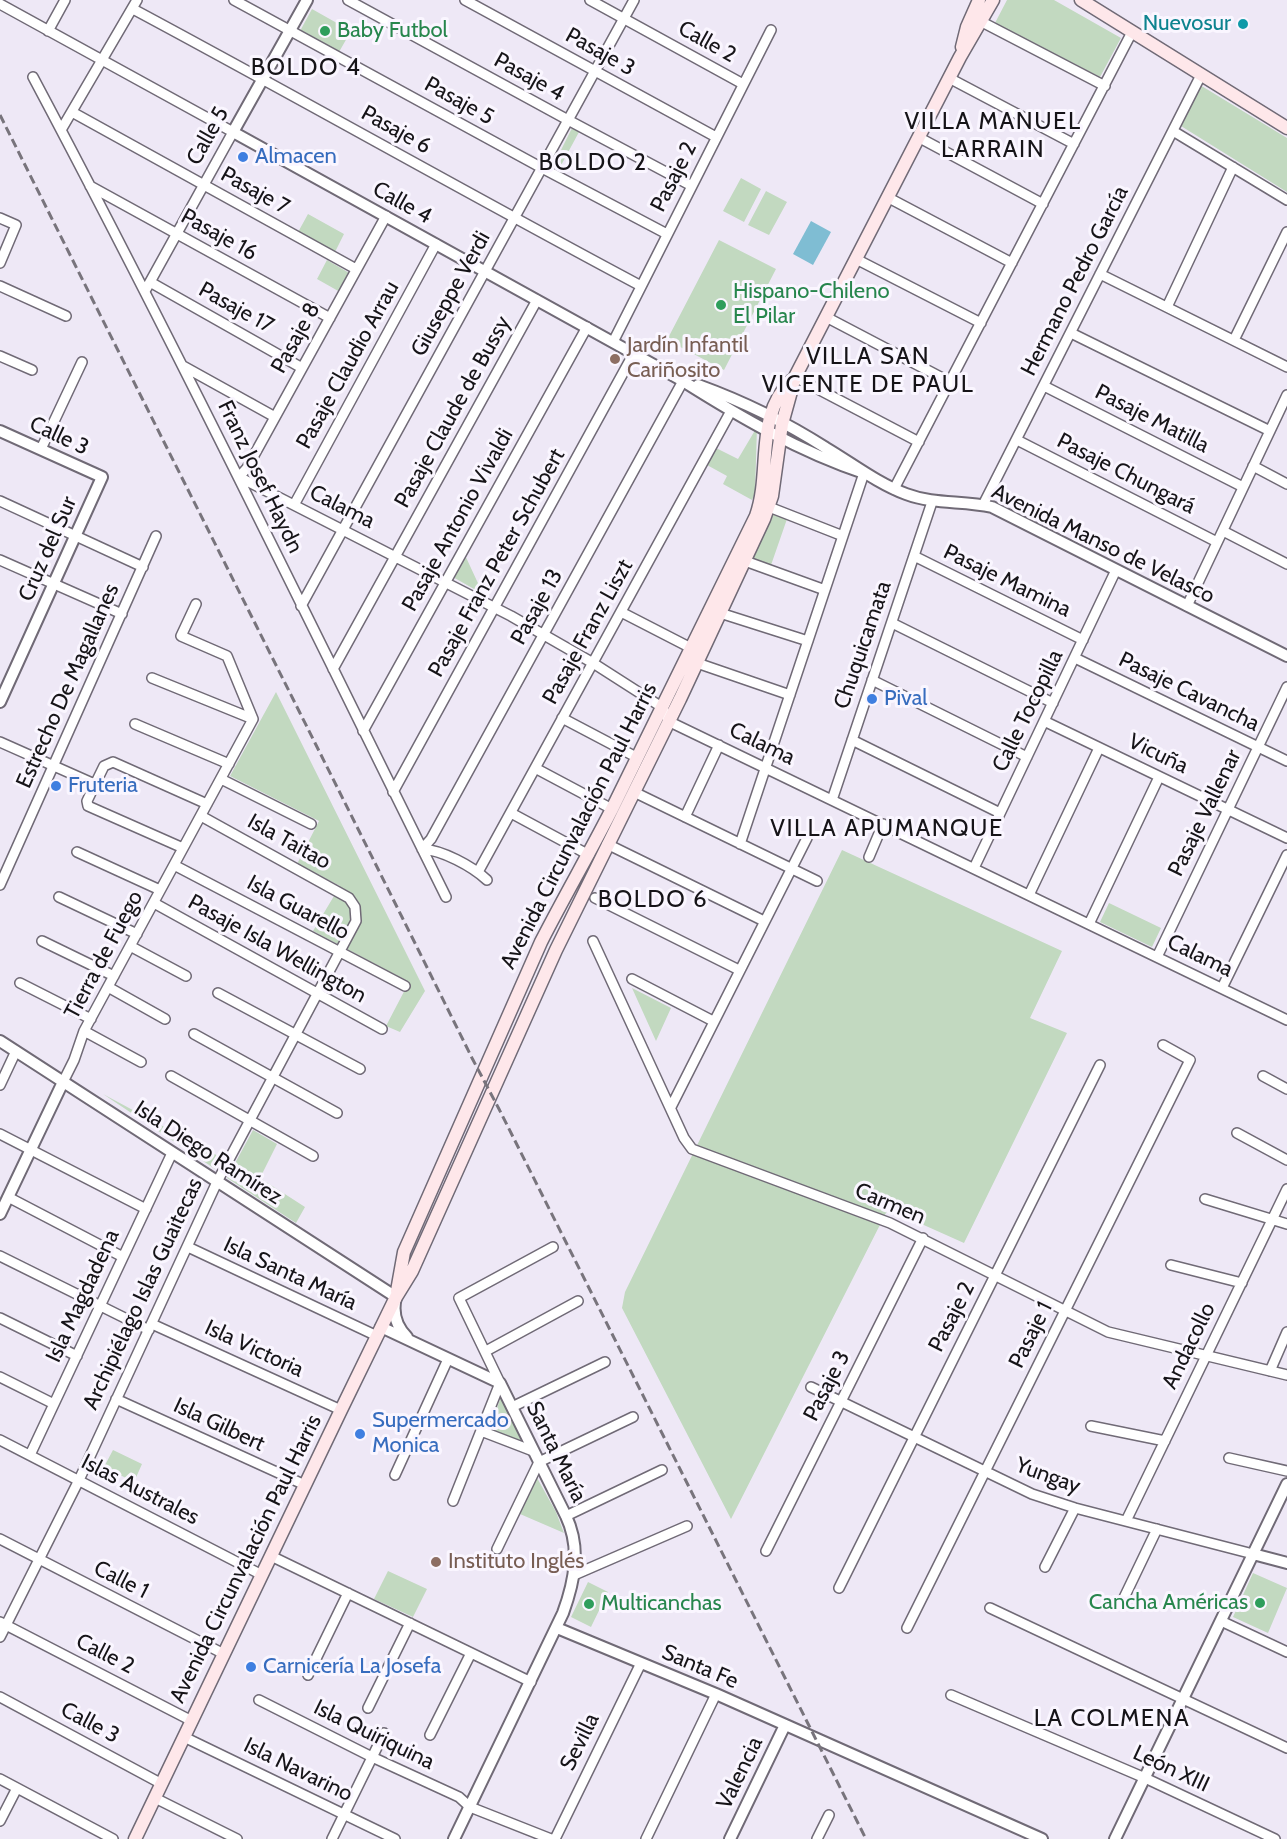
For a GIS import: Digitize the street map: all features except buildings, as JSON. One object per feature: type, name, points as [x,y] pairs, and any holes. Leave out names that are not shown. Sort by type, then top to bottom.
[{"type":"main road","name":"Avenida Circunvalación Paul Harris","points":[[960,57],[967,27],[979,0]]},
{"type":"main road","name":"Avenida Circunvalación Paul Harris","points":[[135,1839],[340,1410],[396,1297],[412,1271],[556,950],[745,561],[769,507],[781,430],[795,377],[960,57],[993,0]]},
{"type":"main road","points":[[1081,0],[1287,128]]},
{"type":"main road","name":"Avenida Circunvalación Paul Harris","points":[[396,1297],[404,1252],[541,942],[564,895],[589,855],[638,758],[760,505],[770,417],[781,392],[795,377]]},
{"type":"street","points":[[48,31],[65,0]]},
{"type":"street","name":"Pasaje 5","points":[[234,0],[667,234]]},
{"type":"street","name":"Calle 5","points":[[148,287],[307,0]]},
{"type":"street","name":"Pasaje 4","points":[[348,0],[692,186]]},
{"type":"street","name":"Pasaje 3","points":[[465,0],[716,137]]},
{"type":"street","name":"Calle 2","points":[[590,0],[743,84]]},
{"type":"street","name":"Giuseppe Verdi","points":[[301,606],[634,0]]},
{"type":"street","points":[[0,4],[102,60]]},
{"type":"street","points":[[61,130],[135,4]]},
{"type":"street","name":"Pasaje 6","points":[[135,4],[514,219],[641,286]]},
{"type":"street","points":[[982,22],[1105,86]]},
{"type":"street","name":"Pasaje 2","points":[[613,342],[771,30]]},
{"type":"street","points":[[894,489],[1132,32]]},
{"type":"street","name":"Calle 4","points":[[102,60],[634,353],[731,411],[768,430]]},
{"type":"street","name":"Hermano Pedro García","points":[[983,505],[1201,75]]},
{"type":"street","name":"Franz Josef Haydn","points":[[33,77],[90,186],[148,287],[183,366],[446,897]]},
{"type":"street","points":[[949,78],[1074,144]]},
{"type":"street","name":"Pasaje 7","points":[[72,112],[356,269]]},
{"type":"street","points":[[1173,131],[1287,200]]},
{"type":"street","points":[[918,138],[1043,204]]},
{"type":"street","points":[[1167,307],[1233,167]]},
{"type":"street","name":"Pasaje 16","points":[[90,186],[330,318]]},
{"type":"street","points":[[887,197],[1012,264]]},
{"type":"street","name":"Pasaje 8","points":[[239,477],[247,468],[386,216]]},
{"type":"street","points":[[0,218],[16,225],[0,263]]},
{"type":"street","points":[[1234,340],[1287,232]]},
{"type":"street","name":"Pasaje Claudio Arrau","points":[[294,505],[436,244]]},
{"type":"street","points":[[856,259],[981,323]]},
{"type":"street","points":[[1100,274],[1287,367]]},
{"type":"street","points":[[0,286],[66,316]]},
{"type":"street","name":"Pasaje 17","points":[[148,287],[302,368]]},
{"type":"street","name":"Pasaje Claude de Bussy","points":[[333,669],[537,300]]},
{"type":"street","points":[[826,317],[950,382]]},
{"type":"street","name":"Pasaje Antonio Vivaldi","points":[[363,731],[587,327]]},
{"type":"street","points":[[1071,333],[1270,431]]},
{"type":"street","name":"Pasaje Franz Peter Schubert","points":[[393,792],[634,353]]},
{"type":"street","points":[[0,356],[32,370]]},
{"type":"street","points":[[41,449],[82,362]]},
{"type":"street","points":[[183,366],[274,417]]},
{"type":"street","points":[[795,377],[919,442]]},
{"type":"street","name":"Calle 4","points":[[683,381],[728,397],[770,417]]},
{"type":"street","name":"Pasaje 13","points":[[422,849],[431,839],[683,381]]},
{"type":"street","name":"Pasaje Matilla","points":[[1044,386],[1243,487]]},
{"type":"street","points":[[1187,606],[1286,399]]},
{"type":"street","name":"Pasaje Franz Liszt","points":[[478,872],[731,411]]},
{"type":"street","name":"Avenida Manso de Velasco","points":[[770,417],[781,430]]},
{"type":"street","name":"Calle 3","points":[[0,430],[102,477]]},
{"type":"street","name":"Avenida Manso de Velasco","points":[[768,430],[781,430],[824,446],[864,473],[894,489],[932,502],[975,503],[992,507],[1287,656]]},
{"type":"street","name":"Pasaje Chungará","points":[[1017,440],[1217,542]]},
{"type":"street","points":[[1253,466],[1287,484]]},
{"type":"street","points":[[740,844],[864,473]]},
{"type":"street","name":"Cruz del Sur","points":[[0,702],[102,477]]},
{"type":"street","name":"Calama","points":[[239,477],[495,608],[592,663],[663,707]]},
{"type":"street","points":[[0,501],[143,567]]},
{"type":"street","name":"Chuquicamata","points":[[832,800],[932,502]]},
{"type":"street","points":[[769,507],[843,536]]},
{"type":"street","points":[[1222,531],[1287,564]]},
{"type":"street","name":"Estrecho De Magallanes","points":[[0,885],[156,536]]},
{"type":"street","name":"Pasaje Mamina","points":[[914,556],[1083,640]]},
{"type":"street","points":[[0,560],[122,614]]},
{"type":"street","points":[[745,561],[825,590]]},
{"type":"street","name":"Calle Tocopilla","points":[[974,868],[1116,570]]},
{"type":"street","points":[[196,604],[181,636],[227,656],[253,719]]},
{"type":"street","points":[[621,612],[691,648]]},
{"type":"street","points":[[720,613],[808,641]]},
{"type":"street","points":[[892,623],[1053,703]]},
{"type":"street","name":"Pasaje Cavancha","points":[[1075,658],[1287,761]]},
{"type":"street","points":[[697,663],[790,695]]},
{"type":"street","points":[[152,678],[253,719]]},
{"type":"street","points":[[872,680],[1027,757]]},
{"type":"street","name":"Pasaje Vallenar","points":[[1157,957],[1287,687]]},
{"type":"street","points":[[663,707],[668,721]]},
{"type":"street","points":[[562,718],[638,758]]},
{"type":"street","name":"Tierra de Fuego","points":[[0,1214],[74,1060],[84,1031],[253,719]]},
{"type":"street","name":"Calama","points":[[668,721],[1287,1020]]},
{"type":"street","name":"Vicuña","points":[[1044,721],[1287,838]]},
{"type":"street","points":[[135,724],[229,764]]},
{"type":"street","points":[[852,740],[1000,813]]},
{"type":"street","points":[[0,742],[90,782]]},
{"type":"street","points":[[685,817],[719,745]]},
{"type":"street","points":[[1029,895],[1099,748]]},
{"type":"street","points":[[183,848],[88,806],[87,801],[104,766],[113,762],[207,804]]},
{"type":"street","points":[[535,768],[612,809]]},
{"type":"street","points":[[1089,924],[1159,777]]},
{"type":"street","points":[[221,779],[311,824]]},
{"type":"street","points":[[634,792],[817,881]]},
{"type":"street","points":[[511,813],[589,855]]},
{"type":"street","name":"Isla Taitao","points":[[201,816],[344,895],[355,907]]},
{"type":"street","points":[[869,857],[883,824]]},
{"type":"street","points":[[670,1107],[807,838]]},
{"type":"street","points":[[608,844],[764,921]]},
{"type":"street","points":[[422,849],[438,851],[478,872],[487,880]]},
{"type":"street","points":[[77,852],[160,890]]},
{"type":"street","points":[[1222,988],[1287,855]]},
{"type":"street","name":"Isla Guarello","points":[[174,865],[405,986]]},
{"type":"street","points":[[59,897],[137,934]]},
{"type":"street","points":[[595,898],[739,970]]},
{"type":"street","name":"Pasaje Isla Wellington","points":[[154,903],[382,1029]]},
{"type":"street","name":"Archipiélago Islas Guaitecas","points":[[0,1637],[3,1624],[40,1560],[79,1480],[217,1182],[356,921],[355,907]]},
{"type":"street","points":[[42,941],[114,976]]},
{"type":"street","name":"Carmen","points":[[593,941],[686,1142],[696,1150],[872,1216],[923,1238],[1108,1332],[1287,1375]]},
{"type":"street","points":[[130,946],[186,976]]},
{"type":"street","points":[[632,979],[713,1022]]},
{"type":"street","points":[[20,983],[91,1019]]},
{"type":"street","points":[[108,987],[165,1019]]},
{"type":"street","points":[[218,993],[360,1069]]},
{"type":"street","points":[[84,1031],[141,1062]]},
{"type":"street","points":[[194,1034],[337,1113]]},
{"type":"street","name":"Isla Diego Ramírez","points":[[0,1041],[396,1297]]},
{"type":"street","name":"Pasaje 1","points":[[907,1628],[1190,1060],[1163,1045]]},
{"type":"street","points":[[0,1085],[16,1051]]},
{"type":"street","name":"Pasaje 2","points":[[838,1588],[1100,1065]]},
{"type":"street","points":[[171,1076],[313,1156]]},
{"type":"street","points":[[1263,1076],[1287,1089]]},
{"type":"street","points":[[1237,1133],[1287,1160]]},
{"type":"street","points":[[0,1134],[146,1209]]},
{"type":"street","name":"Isla Magdadena","points":[[30,1455],[172,1153]]},
{"type":"street","name":"Andacollo","points":[[1126,1521],[1287,1189]]},
{"type":"street","points":[[8,1197],[123,1257]]},
{"type":"street","points":[[1205,1199],[1287,1224]]},
{"type":"street","name":"Pasaje 3","points":[[766,1551],[923,1238]]},
{"type":"street","name":"Isla Santa María","points":[[188,1247],[379,1332]]},
{"type":"street","points":[[453,1501],[500,1383],[459,1298],[553,1247]]},
{"type":"street","name":"Isla Victoria","points":[[0,1256],[100,1306],[340,1410]]},
{"type":"street","points":[[1172,1264],[1242,1283]]},
{"type":"street","name":"Santa María","points":[[396,1297],[394,1315],[398,1327],[407,1338],[500,1383],[572,1528],[575,1544],[574,1575],[557,1628]]},
{"type":"street","points":[[486,1351],[578,1301]]},
{"type":"street","points":[[0,1318],[77,1356]]},
{"type":"street","name":"Santa María","points":[[379,1332],[418,1344]]},
{"type":"street","points":[[1270,1371],[1287,1332]]},
{"type":"street","points":[[395,1475],[448,1359]]},
{"type":"street","points":[[512,1407],[605,1362]]},
{"type":"street","points":[[0,1377],[54,1404]]},
{"type":"street","name":"Yungay","points":[[811,1387],[1032,1494],[1075,1508],[1287,1563]]},
{"type":"street","name":"Isla Gilbert","points":[[117,1399],[304,1485]]},
{"type":"street","points":[[497,1549],[539,1462],[633,1417]]},
{"type":"street","points":[[1091,1426],[1165,1441]]},
{"type":"street","points":[[481,1431],[533,1451]]},
{"type":"street","name":"Islas Australes","points":[[0,1440],[262,1575]]},
{"type":"street","points":[[1229,1458],[1287,1471]]},
{"type":"street","points":[[566,1516],[662,1470]]},
{"type":"street","points":[[1115,1839],[1287,1484]]},
{"type":"street","points":[[1045,1567],[1075,1508]]},
{"type":"street","points":[[574,1575],[687,1526]]},
{"type":"street","points":[[1121,1604],[1157,1529]]},
{"type":"street","name":"Calle 1","points":[[0,1539],[224,1654]]},
{"type":"street","points":[[271,1556],[531,1682]]},
{"type":"street","points":[[308,1674],[348,1593]]},
{"type":"street","points":[[990,1608],[1287,1748]]},
{"type":"street","points":[[1221,1621],[1287,1652]]},
{"type":"street","points":[[368,1708],[410,1623]]},
{"type":"street","name":"Calle 2","points":[[3,1624],[192,1720]]},
{"type":"street","points":[[454,1839],[557,1628]]},
{"type":"street","name":"Santa Fe","points":[[557,1628],[716,1694],[1042,1839]]},
{"type":"street","points":[[430,1735],[471,1653]]},
{"type":"street","name":"Sevilla","points":[[553,1839],[641,1663]]},
{"type":"street","points":[[646,1839],[716,1694]]},
{"type":"street","name":"León XIII","points":[[951,1695],[1145,1778],[1275,1839]]},
{"type":"street","name":"Calle 3","points":[[0,1697],[162,1784]]},
{"type":"street","name":"Isla Quiriquina","points":[[259,1700],[372,1757],[459,1797],[470,1807],[553,1839]]},
{"type":"street","name":"Valencia","points":[[730,1839],[785,1725]]},
{"type":"street","points":[[332,1839],[384,1733]]},
{"type":"street","name":"Isla Navarino","points":[[184,1737],[395,1839]]},
{"type":"street","points":[[0,1779],[113,1839]]},
{"type":"street","points":[[0,1821],[17,1788]]},
{"type":"street","points":[[155,1798],[234,1838]]},
{"type":"street","points":[[817,1839],[829,1815]]},
{"type":"green space","points":[[1007,0],[1054,0],[1121,38],[1100,77],[995,23]]},
{"type":"green space","name":"Baby Futbol","points":[[312,9],[351,31],[339,52],[300,31]]},
{"type":"green space","points":[[1200,85],[1287,138],[1287,192],[1181,126]]},
{"type":"green space","points":[[572,128],[579,132],[558,171],[552,168]]},
{"type":"green space","points":[[741,178],[761,189],[744,222],[723,211]]},
{"type":"green space","points":[[766,191],[787,202],[769,235],[748,225]]},
{"type":"green space","points":[[308,214],[344,234],[334,254],[297,234]]},
{"type":"green space","name":"Hispano-Chileno El Pilar","points":[[719,240],[776,269],[724,370],[667,340]]},
{"type":"green space","points":[[327,260],[351,274],[340,292],[317,279]]},
{"type":"green space","points":[[757,427],[755,493],[752,500],[723,484],[727,476],[707,465],[716,448],[738,459]]},
{"type":"green space","points":[[771,514],[787,519],[770,568],[749,560]]},
{"type":"green space","points":[[464,553],[483,594],[451,576]]},
{"type":"green space","points":[[276,692],[425,991],[400,1032],[386,1026],[409,982],[313,931],[340,886],[297,864],[319,821],[230,776]]},
{"type":"green space","points":[[842,850],[1062,951],[1030,1018],[1067,1033],[964,1243],[888,1209],[731,1519],[622,1308],[625,1292]]},
{"type":"green space","points":[[1109,903],[1161,928],[1152,947],[1100,922]]},
{"type":"green space","points":[[632,988],[671,1008],[656,1041]]},
{"type":"green space","points":[[103,1094],[222,1158],[215,1169]]},
{"type":"green space","points":[[253,1130],[277,1144],[260,1178],[305,1207],[296,1223],[227,1178]]},
{"type":"green space","points":[[501,1397],[525,1445],[489,1429]]},
{"type":"green space","points":[[113,1450],[142,1464],[134,1482],[104,1467]]},
{"type":"green space","points":[[536,1476],[556,1512],[564,1533],[520,1514]]},
{"type":"green space","points":[[388,1571],[427,1589],[413,1617],[374,1599]]},
{"type":"green space","name":"Cancha Américas","points":[[1253,1573],[1287,1588],[1268,1633],[1233,1617]]},
{"type":"green space","name":"Multicanchas","points":[[588,1582],[608,1592],[591,1627],[571,1617]]},
{"type":"water","points":[[811,221],[831,232],[813,265],[793,254]]},
{"type":"railway","points":[[0,115],[866,1839]]},
{"type":"place","name":"Nuevosur","points":[[1243,24]]},
{"type":"place","name":"Baby Futbol","points":[[325,31]]},
{"type":"place","name":"Almacen","points":[[243,157]]},
{"type":"place","name":"Hispano-Chileno El Pilar","points":[[721,305]]},
{"type":"place","name":"Jardín Infantil Cariñosito","points":[[615,359]]},
{"type":"place","name":"Pival","points":[[872,699]]},
{"type":"place","name":"Fruteria","points":[[56,786]]},
{"type":"place","name":"Supermercado Monica","points":[[360,1434]]},
{"type":"place","name":"Instituto Inglés","points":[[436,1562]]},
{"type":"place","name":"Cancha Américas","points":[[1260,1603]]},
{"type":"place","name":"Multicanchas","points":[[589,1604]]},
{"type":"place","name":"Carnicería La Josefa","points":[[251,1667]]},
{"type":"district","name":"BOLDO 4","points":[[306,68]]},
{"type":"district","name":"VILLA MANUEL LARRAIN","points":[[993,136]]},
{"type":"district","name":"BOLDO 2","points":[[593,163]]},
{"type":"district","name":"VILLA SAN VICENTE DE PAUL","points":[[868,371]]},
{"type":"district","name":"VILLA APUMANQUE","points":[[887,829]]},
{"type":"district","name":"BOLDO 6","points":[[653,900]]},
{"type":"district","name":"LA COLMENA","points":[[1112,1719]]}]
